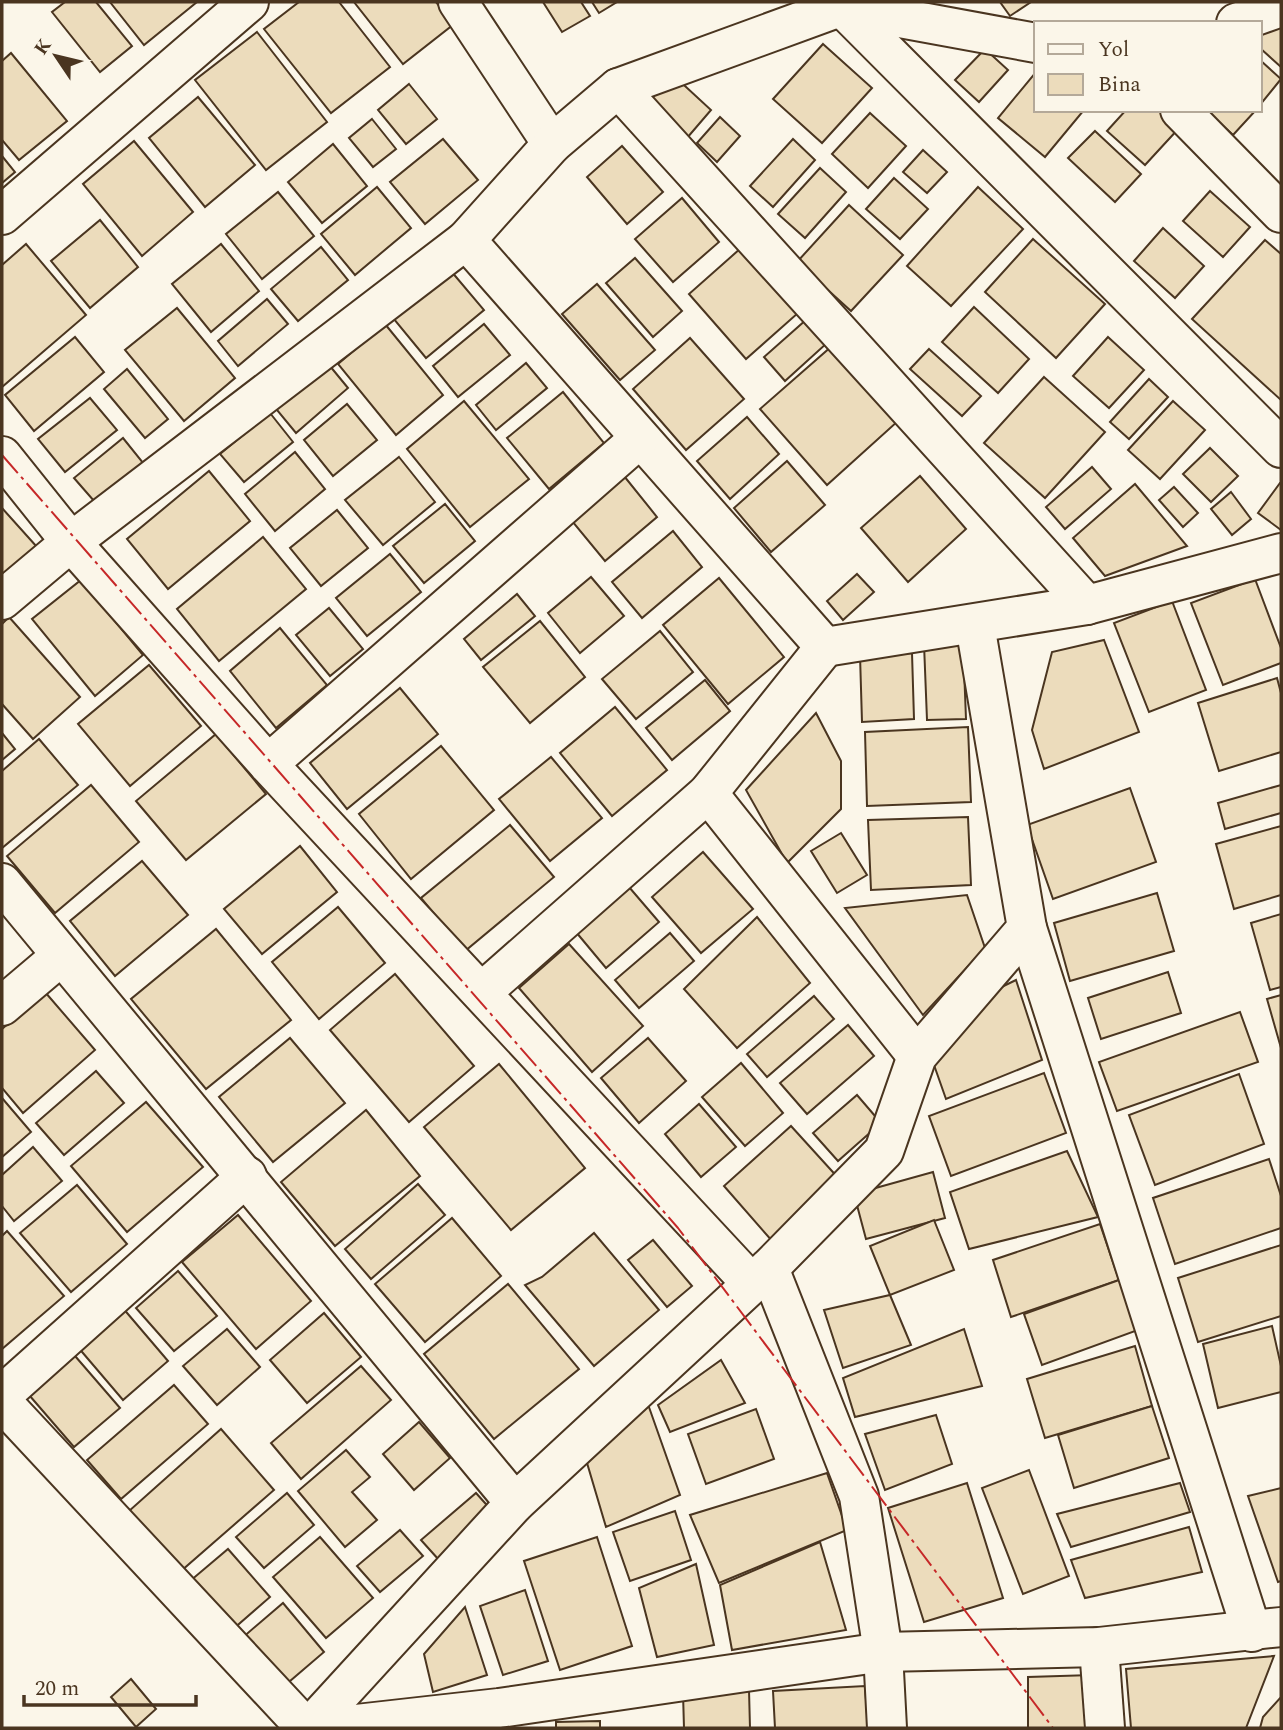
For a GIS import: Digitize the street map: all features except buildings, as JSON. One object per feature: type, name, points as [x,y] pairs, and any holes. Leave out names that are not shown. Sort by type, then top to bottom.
[{"type":"street","points":[[2,215],[249,2]]},
{"type":"street","points":[[458,2],[552,144]]},
{"type":"street","points":[[839,5],[1281,448]]},
{"type":"street","points":[[2,600],[71,542],[466,240],[552,144],[618,88],[839,5],[1034,43]]},
{"type":"street","points":[[1242,21],[1281,7]]},
{"type":"street","points":[[618,88],[1087,605]]},
{"type":"street","points":[[1182,112],[1281,213]]},
{"type":"street","points":[[466,240],[825,647]]},
{"type":"street","points":[[268,764],[639,439]]},
{"type":"street","points":[[2,456],[71,542],[268,764],[482,992],[760,1275],[859,1496],[883,1652],[887,1728]]},
{"type":"street","points":[[482,992],[708,793],[825,647],[1087,605],[1278,565]]},
{"type":"street","points":[[321,1728],[500,1718],[883,1652],[1099,1647],[1266,1630],[1027,928],[975,625]]},
{"type":"street","points":[[708,793],[917,1056]]},
{"type":"street","points":[[2,883],[515,1503]]},
{"type":"street","points":[[2,1402],[307,1728],[515,1503],[760,1275],[884,1151],[917,1056],[1027,928]]},
{"type":"street","points":[[2,1006],[61,956]]},
{"type":"street","points":[[2,1395],[247,1177]]},
{"type":"street","points":[[1099,1647],[1105,1728]]},
{"type":"power","points":[[2,455],[678,1228],[1053,1728]]}]
